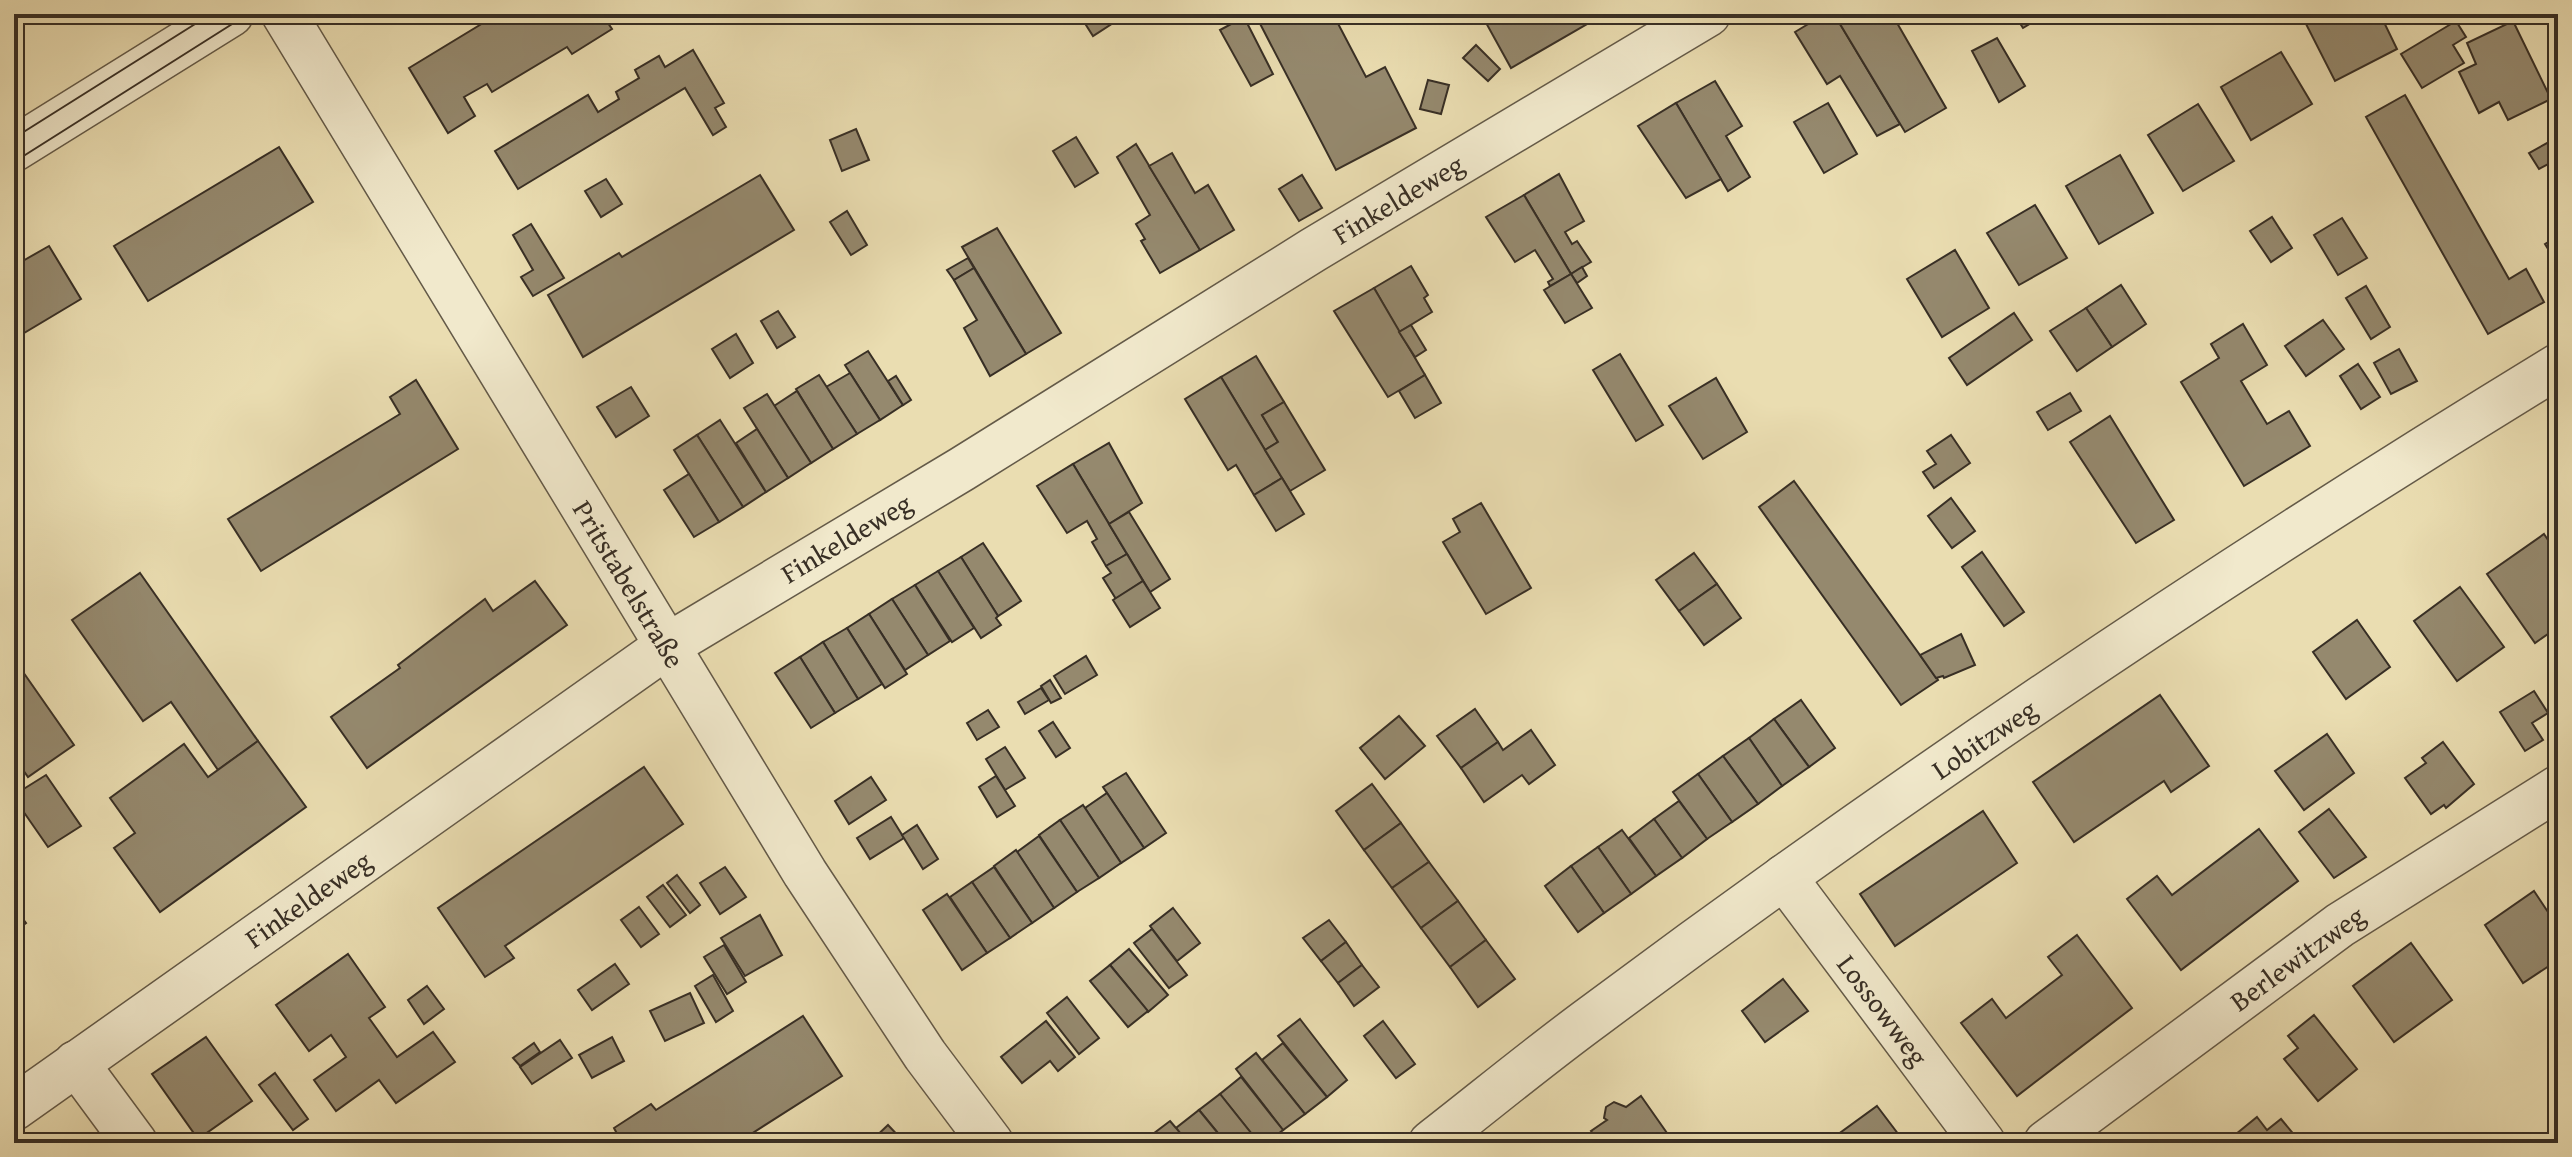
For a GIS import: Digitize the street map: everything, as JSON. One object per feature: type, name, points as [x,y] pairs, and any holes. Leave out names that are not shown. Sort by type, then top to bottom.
[{"type":"street","points":[[14,149],[231,14]]},
{"type":"street","name":"Pritstabelstraße","points":[[284,14],[805,873],[925,1055],[991,1143]]},
{"type":"street","name":"Finkeldeweg","points":[[14,1108],[667,646],[962,469],[1313,250],[1708,14]]},
{"type":"street","name":"Lobitzweg","points":[[1431,1143],[1591,1018],[1784,877],[2249,560],[2558,366]]},
{"type":"street","name":"Berlewitzweg","points":[[2046,1143],[2340,925],[2558,788]]},
{"type":"street","name":"Lossowweg","points":[[1784,877],[1983,1143]]},
{"type":"street","points":[[76,1063],[135,1143]]},
{"type":"building","points":[[498,14],[624,14],[608,23],[612,29],[572,54],[567,47],[492,92],[487,84],[464,97],[475,116],[448,133],[409,68]]},
{"type":"building","points":[[1079,14],[1127,14],[1093,36]]},
{"type":"building","points":[[1255,14],[1333,14],[1366,77],[1385,67],[1416,128],[1336,170]]},
{"type":"building","points":[[1498,14],[1582,14],[1587,24],[1511,68],[1485,21]]},
{"type":"building","points":[[1825,14],[1834,14],[1900,124],[1877,136],[1840,76],[1827,84],[1795,32]]},
{"type":"building","points":[[1834,14],[1883,14],[1886,21],[1893,16],[1946,108],[1905,132]]},
{"type":"building","points":[[2014,14],[2046,14],[2023,28]]},
{"type":"building","points":[[2322,14],[2380,14],[2397,49],[2335,81],[2305,22]]},
{"type":"building","points":[[1244,17],[1273,74],[1251,86],[1220,30]]},
{"type":"building","points":[[2456,21],[2466,37],[2453,45],[2464,63],[2422,88],[2401,54]]},
{"type":"building","points":[[2513,21],[2551,99],[2508,120],[2499,102],[2479,113],[2459,72],[2476,64],[2467,43]]},
{"type":"building","points":[[1997,38],[2025,86],[1999,102],[1972,51]]},
{"type":"building","points":[[1476,45],[1500,69],[1488,81],[1463,58]]},
{"type":"building","points":[[693,50],[724,103],[715,108],[726,127],[713,135],[685,88],[518,189],[495,151],[588,95],[598,112],[619,99],[616,92],[639,78],[635,70],[659,56],[665,67]]},
{"type":"building","points":[[2281,52],[2312,104],[2251,140],[2221,87]]},
{"type":"building","points":[[1428,80],[1449,85],[1441,114],[1420,109]]},
{"type":"building","points":[[1715,81],[1742,126],[1726,136],[1750,177],[1728,191],[1676,103]]},
{"type":"building","points":[[2405,95],[2509,279],[2526,269],[2544,302],[2488,334],[2366,117]]},
{"type":"building","points":[[1676,103],[1721,179],[1686,198],[1638,126]]},
{"type":"building","points":[[1828,103],[1857,154],[1824,173],[1794,122]]},
{"type":"building","points":[[2198,104],[2234,161],[2183,191],[2148,135]]},
{"type":"building","points":[[856,129],[869,160],[842,171],[830,140]]},
{"type":"building","points":[[1076,137],[1098,173],[1075,187],[1053,151]]},
{"type":"building","points":[[2558,137],[2558,159],[2539,169],[2529,153]]},
{"type":"building","points":[[1136,144],[1200,250],[1160,273],[1141,241],[1145,239],[1136,224],[1150,215],[1117,157]]},
{"type":"building","points":[[279,147],[313,202],[148,301],[114,246]]},
{"type":"building","points":[[1172,153],[1195,193],[1208,185],[1234,230],[1200,250],[1149,166]]},
{"type":"building","points":[[2120,155],[2153,213],[2099,244],[2066,186]]},
{"type":"building","points":[[1559,174],[1584,221],[1565,232],[1572,244],[1577,241],[1591,262],[1571,274],[1524,195]]},
{"type":"building","points":[[760,175],[794,230],[583,357],[548,295],[619,253],[622,257]]},
{"type":"building","points":[[1302,175],[1322,208],[1299,221],[1279,189]]},
{"type":"building","points":[[606,179],[622,204],[601,217],[585,191]]},
{"type":"building","points":[[1524,195],[1571,274],[1550,286],[1548,282],[1553,279],[1535,250],[1515,262],[1486,217]]},
{"type":"building","points":[[2035,205],[2067,258],[2019,285],[1987,233]]},
{"type":"building","points":[[847,211],[867,245],[851,255],[830,222]]},
{"type":"building","points":[[2272,217],[2292,248],[2271,262],[2250,231]]},
{"type":"building","points":[[2342,218],[2367,258],[2338,275],[2314,235]]},
{"type":"building","points":[[531,224],[564,278],[533,296],[521,277],[533,270],[513,235]]},
{"type":"building","points":[[997,228],[1061,333],[1026,354],[962,247]]},
{"type":"building","points":[[2558,236],[2558,265],[2545,244]]},
{"type":"building","points":[[49,246],[81,299],[14,339],[14,266]]},
{"type":"building","points":[[1955,250],[1989,308],[1942,337],[1907,279]]},
{"type":"building","points":[[968,258],[974,268],[954,280],[947,270]]},
{"type":"building","points":[[1411,266],[1428,295],[1424,298],[1432,312],[1399,332],[1374,288]]},
{"type":"building","points":[[1582,267],[1587,276],[1577,283],[1571,274]]},
{"type":"building","points":[[974,268],[1026,354],[990,376],[964,328],[977,320],[954,280]]},
{"type":"building","points":[[1571,274],[1592,308],[1565,323],[1544,290]]},
{"type":"building","points":[[2121,285],[2146,324],[2112,347],[2086,308]]},
{"type":"building","points":[[2366,286],[2390,327],[2371,339],[2346,298]]},
{"type":"building","points":[[1374,288],[1425,375],[1388,397],[1334,311]]},
{"type":"building","points":[[2086,308],[2112,347],[2077,371],[2050,331]]},
{"type":"building","points":[[778,311],[795,337],[777,348],[761,321]]},
{"type":"building","points":[[2014,313],[2032,340],[1967,385],[1949,358]]},
{"type":"building","points":[[2323,320],[2344,349],[2306,376],[2285,346]]},
{"type":"building","points":[[2243,324],[2267,365],[2241,381],[2267,424],[2289,411],[2310,446],[2244,486],[2181,382],[2219,358],[2211,344]]},
{"type":"building","points":[[1411,325],[1426,350],[1415,357],[1399,332]]},
{"type":"building","points":[[736,334],[753,363],[730,378],[712,349]]},
{"type":"building","points":[[2399,349],[2417,381],[2391,394],[2374,363]]},
{"type":"building","points":[[868,351],[903,405],[880,420],[845,365]]},
{"type":"building","points":[[1620,354],[1663,425],[1636,441],[1593,370]]},
{"type":"building","points":[[1256,356],[1284,402],[1262,415],[1278,442],[1265,450],[1221,377]]},
{"type":"building","points":[[2358,364],[2380,397],[2361,409],[2340,376]]},
{"type":"building","points":[[850,373],[880,420],[857,434],[826,387]]},
{"type":"building","points":[[819,375],[857,434],[833,449],[796,389]]},
{"type":"building","points":[[1425,375],[1441,403],[1415,418],[1399,391]]},
{"type":"building","points":[[896,376],[911,400],[903,405],[888,381]]},
{"type":"building","points":[[1221,377],[1282,478],[1254,495],[1236,465],[1228,470],[1185,399]]},
{"type":"building","points":[[1716,378],[1747,432],[1703,459],[1669,406]]},
{"type":"building","points":[[416,380],[458,449],[261,571],[228,519],[400,414],[390,397]]},
{"type":"building","points":[[631,387],[649,416],[616,437],[597,407]]},
{"type":"building","points":[[797,391],[833,449],[811,463],[774,406]]},
{"type":"building","points":[[2070,393],[2081,411],[2048,430],[2037,412]]},
{"type":"building","points":[[767,394],[811,463],[788,478],[744,408]]},
{"type":"building","points":[[1284,402],[1325,470],[1290,491],[1265,450],[1278,442],[1262,415]]},
{"type":"building","points":[[2110,416],[2174,520],[2136,543],[2070,442]]},
{"type":"building","points":[[720,420],[766,492],[743,507],[697,435]]},
{"type":"building","points":[[757,429],[788,478],[766,492],[736,443]]},
{"type":"building","points":[[697,435],[743,507],[719,522],[674,450]]},
{"type":"building","points":[[1951,435],[1970,463],[1934,488],[1923,472],[1936,464],[1927,451]]},
{"type":"building","points":[[1109,443],[1142,503],[1109,524],[1073,464]]},
{"type":"building","points":[[1073,464],[1127,554],[1106,566],[1092,542],[1097,539],[1087,521],[1067,533],[1037,486]]},
{"type":"building","points":[[689,474],[719,522],[694,537],[664,490]]},
{"type":"building","points":[[1282,478],[1304,514],[1276,531],[1254,495]]},
{"type":"building","points":[[1794,481],[1938,680],[1901,705],[1759,507]]},
{"type":"building","points":[[1951,498],[1975,531],[1952,548],[1928,516]]},
{"type":"building","points":[[1481,503],[1531,588],[1486,614],[1443,542],[1460,532],[1453,519]]},
{"type":"building","points":[[1129,512],[1170,579],[1150,592],[1109,524]]},
{"type":"building","points":[[2544,534],[2558,555],[2558,627],[2535,643],[2487,574]]},
{"type":"building","points":[[983,543],[1021,601],[998,616],[961,557]]},
{"type":"building","points":[[1982,552],[2024,612],[2004,626],[1962,567]]},
{"type":"building","points":[[1694,553],[1717,584],[1679,611],[1656,580]]},
{"type":"building","points":[[1127,554],[1143,581],[1116,599],[1103,578],[1111,573],[1106,566]]},
{"type":"building","points":[[961,557],[1001,625],[981,638],[938,571]]},
{"type":"building","points":[[938,571],[974,628],[952,642],[915,585]]},
{"type":"building","points":[[140,573],[258,741],[218,770],[171,702],[143,721],[72,620]]},
{"type":"building","points":[[535,581],[567,625],[367,768],[331,717],[400,668],[398,665],[485,599],[493,611]]},
{"type":"building","points":[[1143,581],[1160,608],[1130,627],[1113,600]]},
{"type":"building","points":[[1717,584],[1741,618],[1704,645],[1679,611]]},
{"type":"building","points":[[915,585],[950,641],[928,655],[892,599]]},
{"type":"building","points":[[2460,587],[2504,647],[2457,681],[2414,621]]},
{"type":"building","points":[[892,599],[928,655],[905,670],[869,614]]},
{"type":"building","points":[[869,614],[907,674],[885,688],[847,628]]},
{"type":"building","points":[[2357,620],[2390,667],[2346,699],[2313,652]]},
{"type":"building","points":[[847,628],[882,684],[858,699],[823,642]]},
{"type":"building","points":[[1961,634],[1975,665],[1944,678],[1936,678],[1920,655]]},
{"type":"building","points":[[823,642],[858,699],[835,713],[800,657]]},
{"type":"building","points":[[1086,656],[1097,675],[1065,694],[1054,676]]},
{"type":"building","points":[[800,657],[835,713],[811,728],[775,673]]},
{"type":"building","points":[[14,659],[74,745],[28,777],[14,757]]},
{"type":"building","points":[[1050,680],[1061,698],[1051,703],[1041,686]]},
{"type":"building","points":[[1041,688],[1049,700],[1025,714],[1018,702]]},
{"type":"building","points":[[2534,691],[2548,713],[2532,723],[2543,740],[2525,751],[2500,712]]},
{"type":"building","points":[[2160,695],[2209,766],[2171,792],[2164,781],[2074,842],[2033,782]]},
{"type":"building","points":[[1801,700],[1835,748],[1809,767],[1774,719]]},
{"type":"building","points":[[1475,709],[1498,742],[1461,768],[1437,736]]},
{"type":"building","points":[[988,710],[999,727],[977,740],[967,723]]},
{"type":"building","points":[[1399,716],[1425,746],[1385,779],[1360,748]]},
{"type":"building","points":[[1774,719],[1809,767],[1782,786],[1749,738]]},
{"type":"building","points":[[1053,722],[1070,748],[1056,757],[1039,731]]},
{"type":"building","points":[[1531,730],[1555,765],[1529,784],[1522,775],[1484,802],[1461,768],[1498,742],[1503,750]]},
{"type":"building","points":[[2327,734],[2354,773],[2304,810],[2275,771]]},
{"type":"building","points":[[1749,738],[1782,786],[1758,804],[1723,756]]},
{"type":"building","points":[[258,741],[306,807],[160,912],[114,848],[135,833],[110,798],[184,744],[208,777]]},
{"type":"building","points":[[2443,742],[2474,784],[2446,808],[2444,805],[2431,814],[2405,778],[2426,763],[2422,758]]},
{"type":"building","points":[[1005,747],[1025,778],[1005,790],[986,759]]},
{"type":"building","points":[[1723,756],[1758,804],[1732,822],[1698,774]]},
{"type":"building","points":[[644,767],[683,824],[505,946],[514,958],[485,977],[438,908]]},
{"type":"building","points":[[1126,773],[1166,833],[1144,848],[1103,787]]},
{"type":"building","points":[[1698,774],[1732,822],[1707,839],[1673,792]]},
{"type":"building","points":[[46,775],[81,826],[48,847],[14,798],[14,795]]},
{"type":"building","points":[[996,776],[1015,806],[997,817],[979,787]]},
{"type":"building","points":[[871,777],[886,800],[849,824],[835,801]]},
{"type":"building","points":[[1372,784],[1401,823],[1364,850],[1336,811]]},
{"type":"building","points":[[1107,793],[1144,848],[1121,863],[1085,808]]},
{"type":"building","points":[[1679,801],[1707,839],[1682,858],[1654,819]]},
{"type":"building","points":[[1083,805],[1121,863],[1099,878],[1060,820]]},
{"type":"building","points":[[2329,809],[2366,857],[2334,878],[2299,832]]},
{"type":"building","points":[[1983,811],[2017,863],[1895,946],[1860,894]]},
{"type":"building","points":[[891,817],[904,838],[870,859],[857,838]]},
{"type":"building","points":[[1654,819],[1682,858],[1656,876],[1629,838]]},
{"type":"building","points":[[1060,820],[1099,878],[1077,892],[1039,835]]},
{"type":"building","points":[[1401,823],[1429,862],[1392,888],[1364,850]]},
{"type":"building","points":[[917,825],[938,859],[923,869],[902,835]]},
{"type":"building","points":[[2259,829],[2298,881],[2181,970],[2127,899],[2157,876],[2172,895]]},
{"type":"building","points":[[1622,830],[1656,876],[1631,894],[1598,847]]},
{"type":"building","points":[[1039,836],[1077,892],[1054,908],[1017,852]]},
{"type":"building","points":[[1598,847],[1631,894],[1604,913],[1571,866]]},
{"type":"building","points":[[1016,850],[1054,908],[1032,923],[994,866]]},
{"type":"building","points":[[1429,862],[1458,901],[1421,928],[1392,888]]},
{"type":"building","points":[[1571,866],[1604,913],[1578,932],[1545,886]]},
{"type":"building","points":[[725,867],[746,897],[720,914],[700,883]]},
{"type":"building","points":[[994,867],[1032,923],[1010,938],[972,882]]},
{"type":"building","points":[[677,875],[700,905],[690,913],[667,883]]},
{"type":"building","points":[[972,882],[1010,938],[987,953],[950,897]]},
{"type":"building","points":[[663,885],[686,915],[670,927],[647,897]]},
{"type":"building","points":[[2534,891],[2558,927],[2558,960],[2523,983],[2485,925]]},
{"type":"building","points":[[947,894],[987,953],[962,970],[923,910]]},
{"type":"building","points":[[1458,901],[1486,940],[1450,967],[1421,928]]},
{"type":"building","points":[[14,907],[26,923],[14,932]]},
{"type":"building","points":[[639,907],[659,934],[641,947],[621,920]]},
{"type":"building","points":[[1173,908],[1200,943],[1177,961],[1150,926]]},
{"type":"building","points":[[760,915],[782,955],[745,976],[721,938]]},
{"type":"building","points":[[1329,920],[1346,942],[1321,961],[1303,938]]},
{"type":"building","points":[[1152,929],[1187,975],[1169,988],[1134,943]]},
{"type":"building","points":[[2077,935],[2132,1008],[2017,1096],[1961,1023],[1992,999],[2006,1018],[2062,975],[2048,957]]},
{"type":"building","points":[[1486,940],[1515,979],[1478,1007],[1450,967]]},
{"type":"building","points":[[1346,942],[1362,965],[1338,983],[1321,961]]},
{"type":"building","points":[[2411,943],[2452,1000],[2394,1042],[2353,986]]},
{"type":"building","points":[[724,945],[746,982],[727,994],[704,957]]},
{"type":"building","points":[[1129,949],[1168,995],[1148,1012],[1110,965]]},
{"type":"building","points":[[348,954],[385,1007],[369,1018],[397,1057],[433,1032],[455,1062],[396,1103],[379,1080],[336,1111],[314,1080],[346,1057],[331,1035],[309,1051],[276,1005]]},
{"type":"building","points":[[615,964],[629,984],[592,1010],[578,990]]},
{"type":"building","points":[[1110,965],[1148,1011],[1128,1027],[1090,981]]},
{"type":"building","points":[[1362,965],[1379,987],[1354,1006],[1338,983]]},
{"type":"building","points":[[713,975],[733,1011],[716,1022],[695,986]]},
{"type":"building","points":[[1783,979],[1808,1011],[1765,1042],[1742,1011]]},
{"type":"building","points":[[427,986],[444,1009],[424,1024],[408,1000]]},
{"type":"building","points":[[690,993],[704,1023],[665,1041],[650,1011]]},
{"type":"building","points":[[1067,997],[1099,1038],[1079,1054],[1047,1013]]},
{"type":"building","points":[[2314,1015],[2357,1069],[2318,1101],[2284,1059],[2298,1048],[2288,1036]]},
{"type":"building","points":[[803,1016],[842,1076],[737,1143],[622,1143],[614,1128],[651,1104],[656,1110]]},
{"type":"building","points":[[1300,1019],[1347,1080],[1327,1097],[1278,1036]]},
{"type":"building","points":[[1046,1021],[1075,1057],[1058,1071],[1050,1061],[1022,1083],[1001,1057]]},
{"type":"building","points":[[1383,1021],[1415,1064],[1396,1078],[1364,1036]]},
{"type":"building","points":[[206,1037],[252,1101],[198,1139],[152,1074]]},
{"type":"building","points":[[612,1037],[624,1061],[592,1078],[579,1055]]},
{"type":"building","points":[[560,1040],[572,1058],[532,1084],[520,1067]]},
{"type":"building","points":[[534,1043],[540,1052],[520,1066],[513,1058]]},
{"type":"building","points":[[1283,1043],[1327,1097],[1305,1114],[1262,1060]]},
{"type":"building","points":[[1256,1053],[1305,1114],[1283,1130],[1236,1069]]},
{"type":"building","points":[[275,1073],[308,1119],[293,1130],[259,1085]]},
{"type":"building","points":[[1241,1077],[1283,1130],[1267,1143],[1259,1143],[1220,1094]]},
{"type":"building","points":[[1220,1094],[1259,1143],[1226,1143],[1199,1110]]},
{"type":"building","points":[[1641,1096],[1674,1143],[1600,1143],[1591,1131],[1607,1120],[1604,1118],[1606,1107],[1614,1102],[1626,1107]]},
{"type":"building","points":[[1877,1106],[1905,1143],[1826,1143]]},
{"type":"building","points":[[1199,1110],[1226,1143],[1188,1143],[1176,1128]]},
{"type":"building","points":[[2257,1117],[2267,1130],[2281,1119],[2301,1143],[2225,1143]]},
{"type":"building","points":[[1170,1121],[1188,1143],[1154,1143],[1149,1137]]},
{"type":"building","points":[[888,1125],[905,1143],[869,1143]]},
{"type":"tram line","points":[[14,138],[211,14]]},
{"type":"tram line","points":[[14,162],[248,14]]}]
